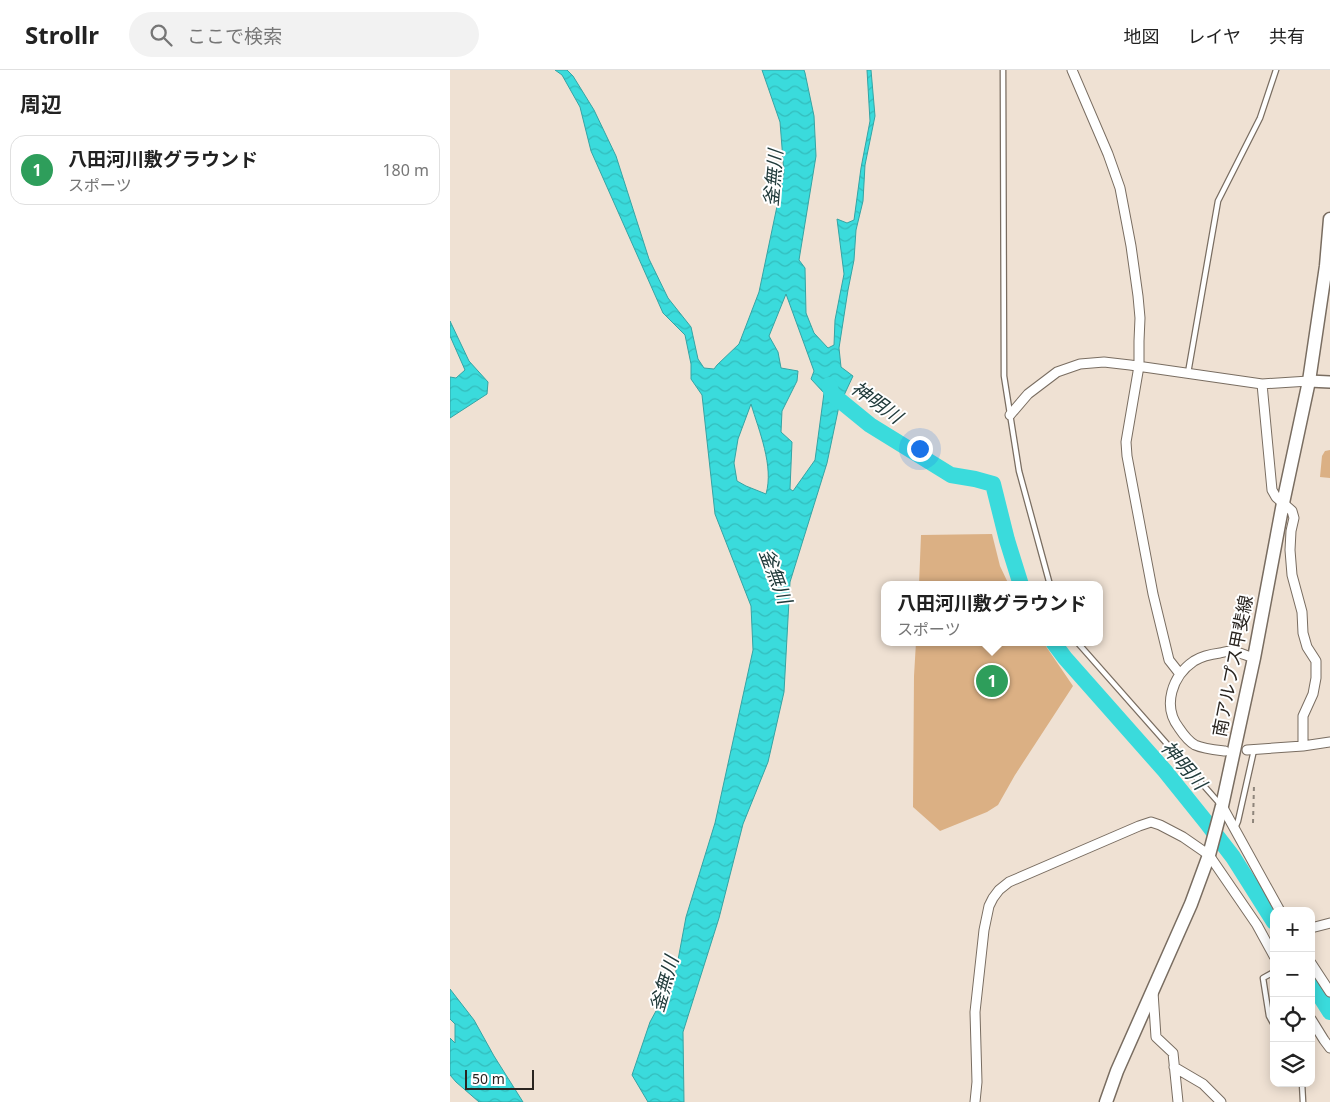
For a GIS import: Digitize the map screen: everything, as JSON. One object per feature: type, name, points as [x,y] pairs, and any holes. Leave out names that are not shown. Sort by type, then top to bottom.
[{"type":"main road","name":"南アルプス甲斐線","points":[[1106,1102],[1117,1071],[1191,904],[1209,852],[1220,812],[1254,658],[1283,503],[1309,381],[1326,266],[1330,219]]},
{"type":"street","points":[[1072,70],[1108,154],[1120,188],[1131,246],[1140,318],[1139,366],[1126,442],[1127,456],[1153,594],[1169,660],[1180,674]]},
{"type":"street","points":[[1010,415],[1028,394],[1058,372],[1080,364],[1104,362],[1262,384],[1309,381],[1330,382]]},
{"type":"street","points":[[1262,384],[1272,490],[1292,511],[1294,518],[1290,550],[1292,575],[1302,612],[1303,633],[1307,646],[1316,661],[1316,678],[1313,694],[1302,716],[1304,746]]},
{"type":"street","points":[[1225,751],[1195,744],[1184,735],[1174,722],[1170,700],[1175,682],[1180,674],[1195,660],[1211,654],[1231,651],[1254,658]]},
{"type":"street","points":[[1250,750],[1330,742]]},
{"type":"street","points":[[1220,812],[1235,828],[1278,907]]},
{"type":"street","points":[[975,1102],[977,1082],[975,1012],[984,930],[989,906],[993,898],[1009,882],[1151,822],[1176,833],[1209,852],[1257,925],[1272,952]]},
{"type":"street","points":[[1315,927],[1330,923]]},
{"type":"street","points":[[1315,969],[1330,992]]},
{"type":"street","points":[[1153,990],[1156,1037],[1172,1053],[1178,1102]]},
{"type":"street","points":[[1315,1025],[1330,1048]]},
{"type":"street","points":[[1174,1067],[1203,1084],[1221,1102]]},
{"type":"lane","points":[[1003,70],[1004,376],[1020,471],[1049,581]]},
{"type":"lane","points":[[1188,373],[1218,200],[1260,118],[1276,70]]},
{"type":"lane","points":[[1080,646],[1220,812]]},
{"type":"lane","points":[[1235,828],[1238,821],[1250,750]]},
{"type":"lane","points":[[1270,974],[1263,978],[1270,1018]]},
{"type":"lane","points":[[1302,1087],[1303,1102]]},
{"type":"shaded area","points":[[1330,450],[1330,478],[1320,477],[1322,456],[1325,451]]},
{"type":"shaded area","points":[[992,534],[1000,566],[1007,581],[919,581],[921,535]]},
{"type":"shaded area","points":[[916,646],[1046,646],[1073,686],[1015,775],[998,805],[987,812],[940,831],[913,807]]},
{"type":"water","name":"釜無川","points":[[555,70],[567,70],[573,76],[594,110],[616,156],[649,259],[668,298],[691,327],[698,359],[704,368],[714,369],[739,344],[759,292],[784,173],[780,122],[762,70],[804,70],[805,73],[814,116],[816,156],[799,260],[805,268],[806,313],[814,333],[828,348],[834,345],[835,320],[844,274],[837,219],[847,223],[854,220],[870,121],[867,70],[871,70],[875,116],[865,165],[863,201],[856,230],[854,260],[839,348],[841,367],[853,376],[839,406],[827,463],[790,582],[784,692],[768,762],[743,824],[719,918],[683,1032],[684,1102],[648,1102],[632,1075],[650,1022],[675,976],[686,917],[715,823],[753,650],[751,606],[715,514],[702,395],[691,379],[691,364],[685,335],[663,313],[591,151],[580,107],[562,75]],"holes":[[[786,294],[814,371],[811,379],[824,393],[815,460],[793,491],[790,489],[792,442],[781,432],[782,411],[797,381],[798,371],[781,368],[778,352],[769,336]],[[751,404],[767,460],[768,483],[766,494],[737,481],[734,463],[738,439]]]},
{"type":"water","points":[[450,321],[469,361],[488,382],[487,394],[450,418],[450,377],[456,378],[465,370],[450,336]]},
{"type":"water","points":[[450,989],[474,1020],[523,1102],[479,1102],[450,1075],[450,1038],[455,1043],[455,1024],[450,1019]]},
{"type":"waterway","name":"神明川","points":[[829,385],[832,394],[870,425],[951,475],[993,484],[1020,581]]},
{"type":"waterway","name":"神明川","points":[[1056,646],[1165,771],[1206,822],[1233,857],[1270,916]]},
{"type":"waterway","name":"神明川","points":[[1315,988],[1330,1012]]},
{"type":"place","name":"八田河川敷グラウンド","points":[[992,681]]}]
